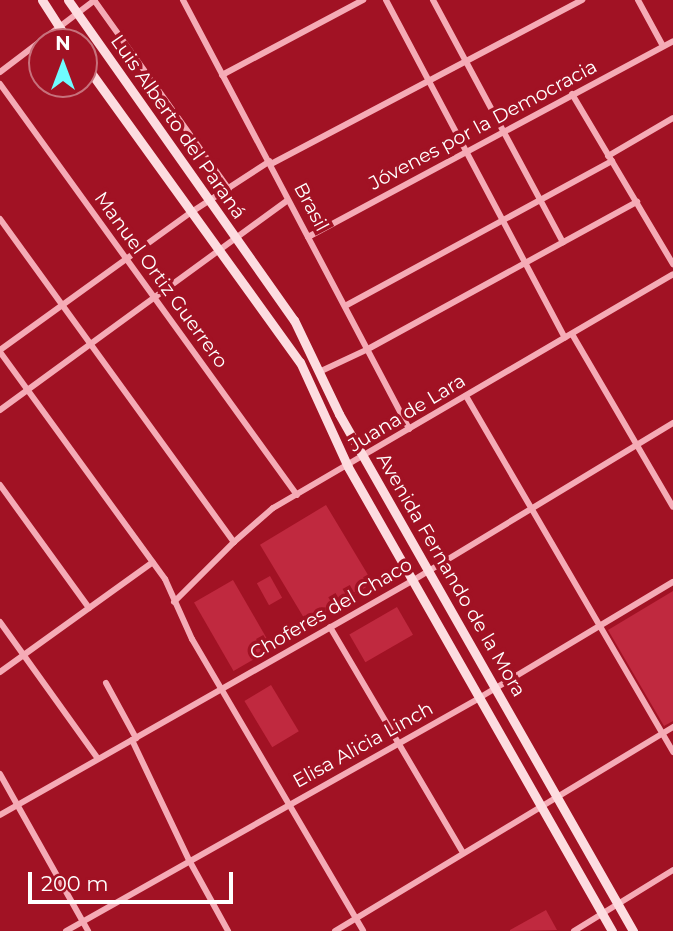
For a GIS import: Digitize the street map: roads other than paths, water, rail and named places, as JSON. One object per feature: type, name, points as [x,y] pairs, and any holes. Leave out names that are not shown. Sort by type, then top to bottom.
[{"type":"main road","points":[[42,0],[59,28]]},
{"type":"main road","name":"Luis Alberto del Paraná","points":[[68,0],[236,239]]},
{"type":"main road","name":"Avenida Fernando de la Mora","points":[[98,83],[300,362],[348,467],[612,931]]},
{"type":"main road","name":"Avenida Fernando de la Mora","points":[[236,239],[294,320],[318,372],[363,456],[633,931]]},
{"type":"street","points":[[61,28],[94,0],[229,189]]},
{"type":"street","points":[[222,75],[363,0]]},
{"type":"street","points":[[386,0],[525,262],[673,507]]},
{"type":"street","points":[[433,0],[563,242]]},
{"type":"street","points":[[363,931],[192,639],[165,579],[0,351],[190,213],[271,163],[582,0]]},
{"type":"street","points":[[638,0],[663,46]]},
{"type":"street","name":"Brasil","points":[[186,1],[222,75],[271,163],[409,429]]},
{"type":"street","name":"Jóvenes por la Democracia","points":[[308,237],[673,41]]},
{"type":"street","points":[[0,72],[28,52]]},
{"type":"street","name":"Manuel Ortiz Guerrero","points":[[0,84],[297,495]]},
{"type":"street","points":[[572,94],[673,264]]},
{"type":"street","points":[[345,306],[541,202],[673,118]]},
{"type":"street","points":[[0,410],[288,200]]},
{"type":"street","points":[[318,372],[368,349],[637,202]]},
{"type":"street","points":[[0,219],[234,542]]},
{"type":"street","name":"Juana de Lara","points":[[174,602],[234,542],[273,508],[348,467],[673,274]]},
{"type":"street","points":[[466,396],[673,751]]},
{"type":"street","name":"Choferes del Chaco","points":[[0,815],[412,581],[673,423]]},
{"type":"street","points":[[0,485],[89,608]]},
{"type":"street","points":[[0,672],[153,562]]},
{"type":"street","name":"Elisa Alicia Linch","points":[[66,931],[479,698],[673,583]]},
{"type":"street","points":[[0,622],[98,759]]},
{"type":"street","points":[[330,627],[463,853]]},
{"type":"street","points":[[106,683],[189,860],[228,931]]},
{"type":"street","points":[[335,931],[673,727]]},
{"type":"street","points":[[0,774],[88,931]]},
{"type":"street","points":[[575,931],[673,870]]}]
